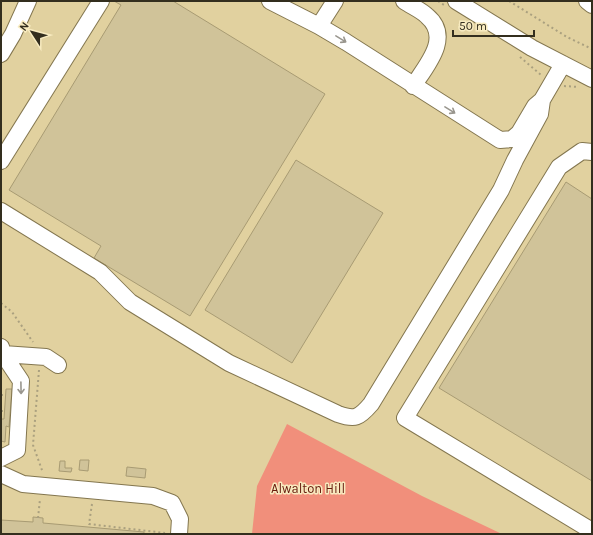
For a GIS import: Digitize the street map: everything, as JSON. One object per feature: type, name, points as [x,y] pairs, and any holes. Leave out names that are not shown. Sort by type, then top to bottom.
[{"type":"street","points":[[1,54],[13,34],[28,1]]},
{"type":"street","points":[[1,161],[100,1]]},
{"type":"street","points":[[270,1],[319,26],[510,147],[516,147],[524,143]]},
{"type":"street","points":[[319,26],[335,1]]},
{"type":"street","points":[[404,1],[427,15],[437,26],[439,34],[438,43],[429,62],[413,86]]},
{"type":"street","points":[[456,1],[532,48],[563,64],[587,83]]},
{"type":"street","points":[[587,1],[592,5]]},
{"type":"street","points":[[500,140],[512,139],[516,136],[535,106],[542,100],[563,64]]},
{"type":"street","points":[[1,211],[100,272],[130,302],[229,363],[338,414],[350,418],[362,415],[371,404],[501,190],[540,114],[542,100]]},
{"type":"street","points":[[592,152],[582,152],[559,167],[405,418],[592,531]]},
{"type":"street","points":[[2,355],[40,361],[46,357],[58,365]]},
{"type":"street","points":[[1,458],[17,450],[22,382],[2,355]]},
{"type":"street","points":[[1,474],[23,484],[153,496],[172,503],[180,519],[179,534]]},
{"type":"path","points":[[509,1],[567,37],[592,49]]},
{"type":"path","points":[[560,86],[587,83]]},
{"type":"path","points":[[1,303],[12,312],[37,347],[41,348],[33,445],[44,471],[38,518]]},
{"type":"path","points":[[1,395],[6,395]]},
{"type":"path","points":[[92,502],[89,524],[167,534]]},
{"type":"shaded area","points":[[1,1],[592,1],[592,534],[1,534]]},
{"type":"green space","name":"Alwalton Hill","points":[[287,424],[422,496],[502,534],[252,534],[257,486]]},
{"type":"building","points":[[114,1],[173,1],[325,94],[190,316],[94,258],[101,246],[9,190],[121,5]]},
{"type":"building","points":[[296,160],[383,213],[292,363],[205,310]]},
{"type":"building","points":[[566,182],[592,199],[592,481],[439,388]]},
{"type":"building","points":[[6,389],[12,389],[9,427],[6,426],[5,442],[1,441],[1,419],[4,419]]},
{"type":"building","points":[[80,460],[89,460],[88,471],[79,470]]},
{"type":"building","points":[[60,461],[65,461],[65,468],[72,468],[71,472],[59,471]]},
{"type":"building","points":[[127,467],[146,469],[145,478],[126,476]]},
{"type":"building","points":[[33,517],[43,518],[43,523],[144,532],[144,534],[1,534],[1,520],[33,522]]}]
